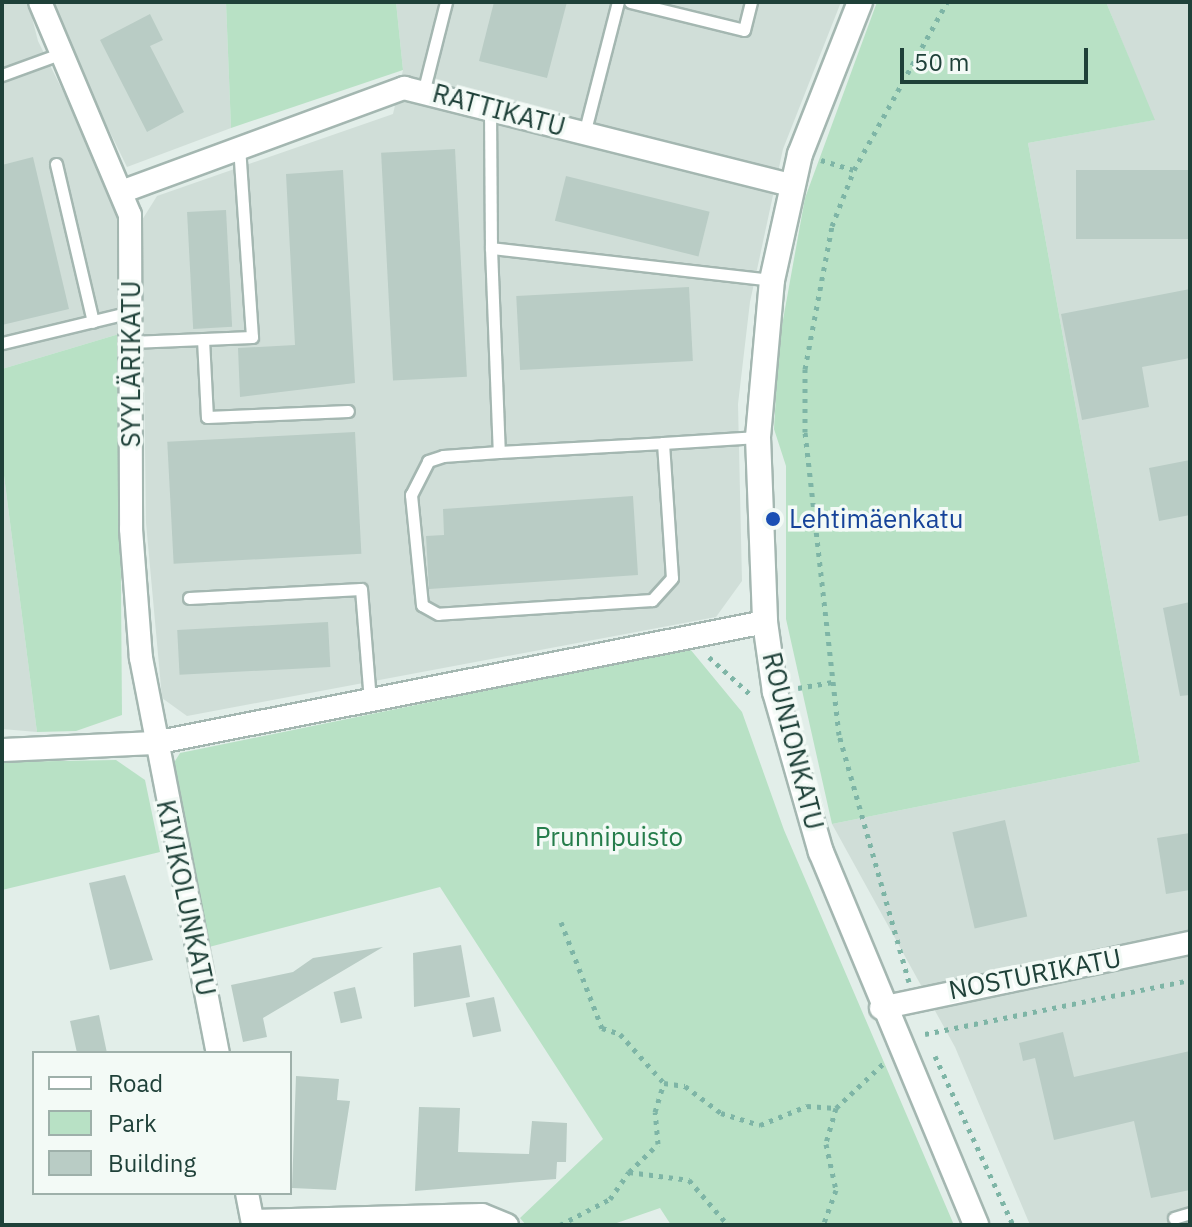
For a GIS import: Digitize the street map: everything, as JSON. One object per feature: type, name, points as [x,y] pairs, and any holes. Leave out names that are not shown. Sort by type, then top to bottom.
[{"type":"main road","name":"ROUNIONKATU","points":[[860,2],[800,154],[772,280],[758,437],[765,622],[775,692],[821,852],[898,1050],[976,1225]]},
{"type":"street","name":"SYYLÄRIKATU","points":[[40,2],[57,55],[130,215],[131,529],[154,743]]},
{"type":"street","name":"RATTIKATU","points":[[121,192],[381,93],[424,89],[584,134],[793,186]]},
{"type":"street","points":[[2,750],[154,743],[765,622]]},
{"type":"street","name":"KIVIKOLUNKATU","points":[[154,743],[218,1051]]},
{"type":"street","name":"NOSTURIKATU","points":[[881,1008],[1190,943]]},
{"type":"street","points":[[247,1195],[253,1223],[482,1215],[507,1225]]},
{"type":"lane","points":[[424,89],[446,2]]},
{"type":"lane","points":[[584,134],[618,2]]},
{"type":"lane","points":[[630,2],[744,30],[751,2]]},
{"type":"lane","points":[[2,75],[57,55]]},
{"type":"lane","points":[[490,107],[491,248],[499,452]]},
{"type":"lane","points":[[131,342],[252,337],[239,146]]},
{"type":"lane","points":[[56,164],[93,322]]},
{"type":"lane","points":[[491,248],[772,280]]},
{"type":"lane","points":[[2,343],[131,312]]},
{"type":"lane","points":[[203,339],[207,417],[348,411]]},
{"type":"lane","points":[[663,443],[672,578],[652,600],[430,611],[419,596],[413,481],[443,456],[758,437]]},
{"type":"lane","points":[[189,598],[361,589],[370,700]]},
{"type":"lane","points":[[1174,1218],[1190,1213]]},
{"type":"path","points":[[947,2],[854,170],[818,288],[805,369],[805,432],[839,735],[925,1034],[1013,1225]]},
{"type":"path","points":[[800,154],[854,170]]},
{"type":"path","points":[[561,922],[602,1028],[620,1034],[664,1083],[685,1086],[721,1113],[760,1125],[807,1106],[836,1108]]},
{"type":"path","points":[[925,1034],[1190,980]]},
{"type":"path","points":[[823,1225],[836,1190],[826,1144],[836,1108],[898,1050]]},
{"type":"path","points":[[560,1225],[610,1199],[629,1172],[658,1144],[655,1112],[664,1083]]},
{"type":"path","points":[[629,1172],[689,1180],[728,1225]]},
{"type":"shaded area","points":[[2,2],[28,2],[38,41],[104,174],[118,214],[119,334],[2,369]]},
{"type":"shaded area","points":[[55,2],[226,2],[231,128],[127,167],[63,36]]},
{"type":"shaded area","points":[[396,2],[841,2],[783,149],[750,302],[738,404],[742,581],[716,617],[187,716],[162,698],[146,523],[142,220],[157,196],[393,114],[403,70]]},
{"type":"shaded area","points":[[1106,2],[1190,2],[1190,1225],[1030,1225],[955,1047],[832,824],[1140,762],[1028,143],[1154,120]]},
{"type":"shaded area","points":[[2,460],[37,732],[2,729]]},
{"type":"green space","points":[[226,2],[396,2],[403,70],[231,128]]},
{"type":"green space","points":[[877,2],[1106,2],[1155,120],[1028,143],[1140,762],[832,824],[786,619],[786,466],[774,429],[779,342],[805,198]]},
{"type":"green space","points":[[119,334],[122,715],[76,731],[37,732],[2,460],[2,369]]},
{"type":"green space","name":"Prunnipuisto","points":[[690,649],[742,712],[784,830],[954,1225],[671,1225],[660,1208],[611,1225],[526,1225],[520,1218],[603,1139],[440,887],[209,947],[172,766],[180,753]]},
{"type":"green space","points":[[116,760],[145,780],[160,852],[2,890],[2,762]]},
{"type":"building","points":[[494,2],[567,2],[547,78],[479,61]]},
{"type":"building","points":[[150,14],[163,40],[150,46],[184,112],[147,132],[100,40]]},
{"type":"building","points":[[455,149],[467,377],[393,381],[381,153]]},
{"type":"building","points":[[33,157],[69,309],[2,325],[2,165]]},
{"type":"building","points":[[343,170],[355,383],[240,397],[238,348],[295,345],[286,174]]},
{"type":"building","points":[[1076,170],[1190,170],[1190,239],[1076,239]]},
{"type":"building","points":[[566,176],[710,212],[698,256],[555,221]]},
{"type":"building","points":[[226,210],[232,327],[193,329],[187,212]]},
{"type":"building","points":[[689,287],[693,361],[520,370],[516,296]]},
{"type":"building","points":[[1190,289],[1190,358],[1142,367],[1149,407],[1082,420],[1061,314]]},
{"type":"building","points":[[355,432],[361,554],[174,564],[167,442]]},
{"type":"building","points":[[1190,460],[1190,515],[1159,521],[1149,468]]},
{"type":"building","points":[[633,496],[638,575],[429,589],[426,536],[444,535],[443,509]]},
{"type":"building","points":[[1190,602],[1190,695],[1180,696],[1163,608]]},
{"type":"building","points":[[328,622],[330,667],[180,675],[177,630]]},
{"type":"building","points":[[1005,820],[1027,916],[975,929],[952,832]]},
{"type":"building","points":[[1190,833],[1190,890],[1166,894],[1157,838]]},
{"type":"building","points":[[125,875],[153,960],[110,970],[89,883]]},
{"type":"building","points":[[461,945],[470,997],[414,1007],[413,953]]},
{"type":"building","points":[[383,947],[263,1018],[267,1037],[243,1042],[231,985],[293,972],[313,958]]},
{"type":"building","points":[[355,987],[362,1018],[341,1023],[334,992]]},
{"type":"building","points":[[494,997],[501,1031],[473,1037],[466,1003]]},
{"type":"building","points":[[99,1015],[107,1051],[77,1051],[70,1021]]},
{"type":"building","points":[[1063,1032],[1074,1077],[1190,1051],[1190,1190],[1151,1198],[1134,1121],[1054,1140],[1035,1058],[1023,1061],[1019,1043]]},
{"type":"building","points":[[296,1076],[339,1079],[337,1100],[350,1101],[336,1190],[292,1188]]},
{"type":"building","points":[[419,1107],[460,1108],[458,1152],[529,1154],[532,1121],[567,1123],[566,1162],[557,1162],[556,1179],[415,1191]]},
{"type":"place","name":"Lehtimäenkatu","points":[[773,519]]}]
